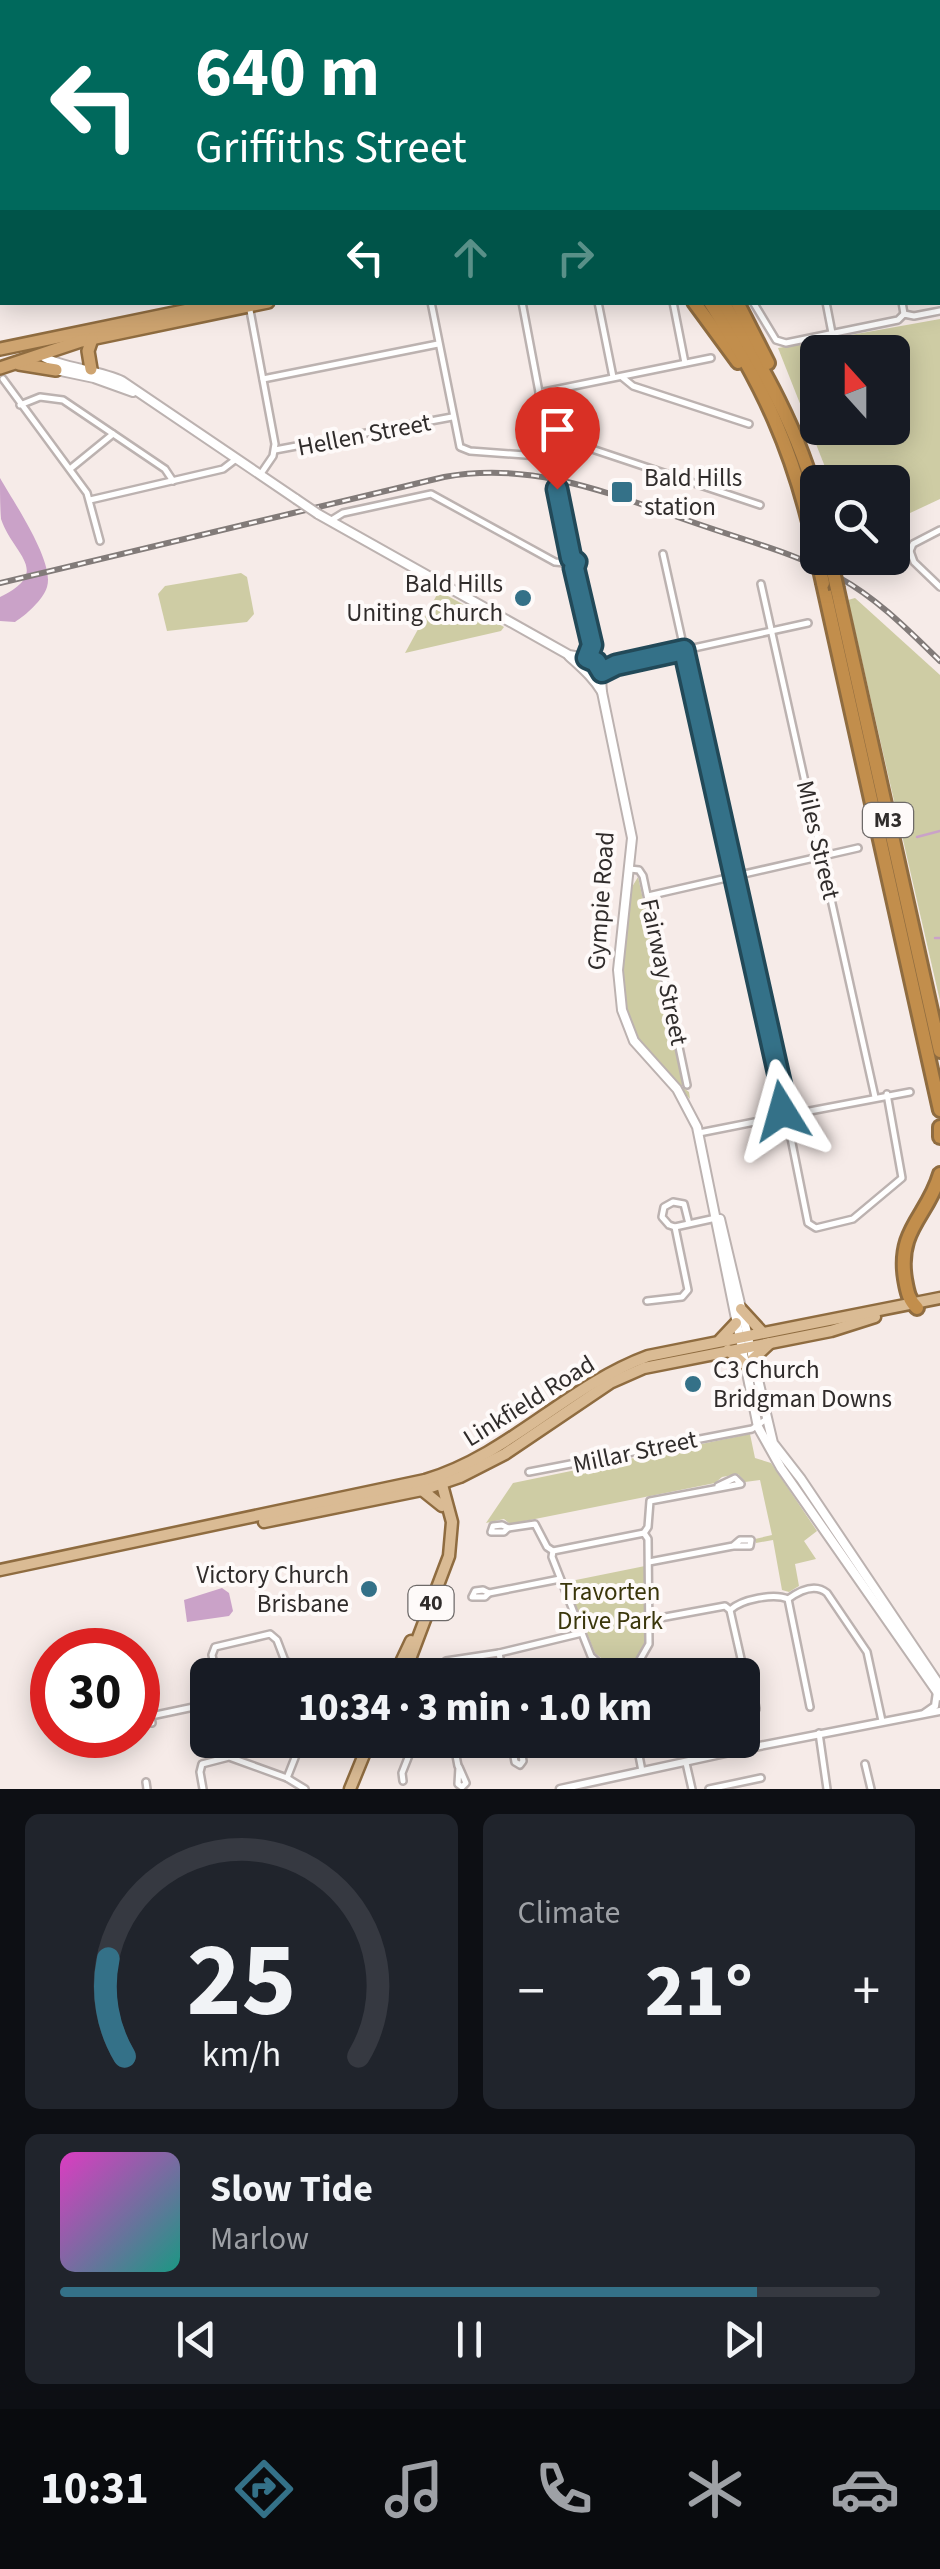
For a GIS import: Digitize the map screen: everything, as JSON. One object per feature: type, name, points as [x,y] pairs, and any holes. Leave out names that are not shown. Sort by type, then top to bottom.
[{"type":"highway","points":[[2,373],[36,348],[215,305]]},
{"type":"highway","points":[[0,349],[92,339],[244,305]]},
{"type":"highway","points":[[696,305],[779,427]]},
{"type":"highway","name":"M3","points":[[712,305],[752,371],[779,427],[800,486]]},
{"type":"highway","points":[[725,305],[762,366],[806,464]]},
{"type":"highway","points":[[739,305],[785,399],[806,464]]},
{"type":"highway","points":[[92,339],[88,351],[92,369]]},
{"type":"highway","points":[[14,364],[56,370]]},
{"type":"highway","name":"M3","points":[[826,575],[940,1051]]},
{"type":"highway","name":"M3","points":[[830,575],[940,1110]]},
{"type":"highway","points":[[940,1127],[940,1137]]},
{"type":"highway","points":[[894,1306],[912,1302],[903,1260],[907,1236],[933,1194],[940,1174]]},
{"type":"main road","points":[[36,348],[51,361],[92,369],[122,381],[333,524],[593,667]]},
{"type":"main road","points":[[36,348],[41,363],[56,370],[138,394]]},
{"type":"main road","name":"Gympie Road","points":[[593,667],[602,692],[632,832],[618,970],[622,1010],[634,1040],[682,1096],[699,1133],[737,1343],[748,1362],[761,1424],[783,1472],[939,1691]]},
{"type":"main road","name":"Gympie Road","points":[[716,1214],[725,1234],[741,1309],[737,1343]]},
{"type":"main road","name":"Linkfield Road","points":[[80,1553],[285,1519],[422,1490],[499,1447],[618,1369],[658,1353],[770,1342],[832,1331],[912,1302],[940,1300]]},
{"type":"main road","name":"Linkfield Road","points":[[0,1570],[471,1472],[622,1377],[762,1332],[894,1306]]},
{"type":"main road","points":[[741,1309],[762,1332]]},
{"type":"main road","points":[[736,1323],[737,1343],[748,1362],[770,1342]]},
{"type":"main road","name":"Gympie Road","points":[[748,1362],[754,1415],[761,1424]]},
{"type":"main road","points":[[422,1490],[444,1502],[471,1472]]},
{"type":"main road","name":"40","points":[[410,1658],[449,1556],[452,1530],[437,1480]]},
{"type":"main road","name":"40","points":[[402,1658],[443,1554],[444,1502]]},
{"type":"main road","points":[[350,1789],[363,1758]]},
{"type":"main road","points":[[358,1789],[368,1758]]},
{"type":"street","points":[[248,305],[275,450],[260,475]]},
{"type":"street","points":[[431,305],[458,445],[465,450],[535,456],[547,452],[548,438],[523,305]]},
{"type":"street","points":[[599,305],[617,377],[633,386],[749,424]]},
{"type":"street","points":[[674,305],[685,363]]},
{"type":"street","points":[[755,305],[780,342],[898,320],[904,314]]},
{"type":"street","points":[[827,305],[832,333]]},
{"type":"street","points":[[902,305],[904,314]]},
{"type":"street","points":[[904,314],[940,311]]},
{"type":"street","points":[[263,380],[438,344]]},
{"type":"street","points":[[539,393],[711,358]]},
{"type":"street","points":[[2,373],[90,500],[100,541]]},
{"type":"street","points":[[20,404],[40,397],[59,398],[165,469],[172,481]]},
{"type":"street","name":"Hellen Street","points":[[275,450],[452,417]]},
{"type":"street","points":[[70,469],[113,434]]},
{"type":"street","points":[[548,438],[578,444],[760,505]]},
{"type":"street","points":[[90,500],[223,470],[236,459]]},
{"type":"street","points":[[557,489],[571,558],[576,562],[593,667],[808,623]]},
{"type":"street","points":[[333,524],[350,512],[435,495],[555,562],[574,568]]},
{"type":"street","points":[[940,530],[914,544],[910,551],[914,562],[940,588]]},
{"type":"street","points":[[663,554],[786,1109],[794,1114]]},
{"type":"street","points":[[565,564],[571,558]]},
{"type":"street","name":"Miles Street","points":[[761,584],[874,1096]]},
{"type":"street","points":[[648,896],[858,848]]},
{"type":"street","name":"Fairway Street","points":[[630,869],[641,872],[648,896],[688,1085]]},
{"type":"street","points":[[788,1123],[794,1114],[910,1092]]},
{"type":"street","points":[[780,1117],[788,1123],[809,1225],[818,1228],[846,1222],[902,1178],[887,1094]]},
{"type":"street","points":[[699,1133],[780,1117],[786,1109]]},
{"type":"street","points":[[689,1224],[684,1204],[672,1202],[664,1207],[662,1217],[676,1227],[689,1224],[716,1214]]},
{"type":"street","points":[[647,1301],[682,1297],[688,1290],[676,1227]]},
{"type":"street","points":[[740,1430],[754,1415]]},
{"type":"street","name":"Millar Street","points":[[529,1472],[761,1424]]},
{"type":"street","points":[[508,1528],[536,1524],[553,1551],[644,1533],[650,1501],[718,1486]]},
{"type":"street","points":[[643,1658],[649,1620],[648,1539],[644,1533]]},
{"type":"street","points":[[648,1562],[732,1546]]},
{"type":"street","points":[[553,1551],[560,1579],[594,1658]]},
{"type":"street","points":[[489,1592],[560,1579]]},
{"type":"street","points":[[730,1610],[737,1604],[779,1596],[788,1599],[811,1588],[827,1593],[868,1652],[882,1721]]},
{"type":"street","points":[[788,1599],[810,1707]]},
{"type":"street","points":[[649,1620],[724,1606],[730,1610],[741,1658]]},
{"type":"street","points":[[464,1658],[582,1633]]},
{"type":"street","points":[[213,1658],[214,1647],[270,1634],[284,1658]]},
{"type":"street","points":[[499,1652],[500,1658]]},
{"type":"street","points":[[924,1713],[936,1704],[939,1691]]},
{"type":"street","points":[[160,1718],[190,1709]]},
{"type":"street","points":[[560,1789],[940,1711]]},
{"type":"street","points":[[819,1733],[827,1789]]},
{"type":"street","points":[[203,1789],[202,1764],[224,1757],[287,1778],[305,1789]]},
{"type":"street","points":[[287,1778],[295,1758]]},
{"type":"street","points":[[403,1781],[408,1758]]},
{"type":"street","points":[[457,1758],[459,1767]]},
{"type":"street","points":[[640,1758],[642,1770]]},
{"type":"street","points":[[686,1761],[692,1789]]},
{"type":"street","points":[[865,1764],[870,1789]]},
{"type":"street","points":[[709,1789],[761,1778]]},
{"type":"green space","points":[[940,319],[940,499],[910,513],[910,465],[824,465],[816,445],[910,445],[910,335],[851,335]]},
{"type":"green space","points":[[800,344],[800,404],[778,348]]},
{"type":"green space","points":[[241,573],[247,577],[254,614],[247,622],[167,631],[158,594],[165,586]]},
{"type":"green space","points":[[439,591],[504,627],[501,631],[405,653]]},
{"type":"green space","points":[[855,598],[940,675],[940,1001],[848,600]]},
{"type":"green space","points":[[638,877],[684,1080],[682,1087],[689,1092],[690,1099],[643,1048],[625,1003],[624,945],[632,887]]},
{"type":"green space","points":[[750,1434],[755,1458],[771,1463],[817,1531],[804,1541],[816,1559],[795,1564],[799,1586],[789,1592],[782,1590],[773,1540],[756,1543],[755,1539],[772,1535],[760,1480],[745,1482],[738,1474],[722,1477],[715,1483],[510,1524],[504,1519],[486,1523],[513,1483]]},
{"type":"green space","name":"Travorten Drive Park","points":[[645,1566],[646,1630],[637,1658],[601,1658],[595,1653],[566,1582]]},
{"type":"shaded area","points":[[0,478],[31,532],[48,576],[42,597],[15,622],[0,621],[0,597],[16,588],[27,570],[1,519]]},
{"type":"shaded area","points":[[222,1588],[229,1593],[233,1611],[229,1616],[187,1622],[184,1600]]},
{"type":"waterway","points":[[917,837],[940,831]]},
{"type":"waterway","points":[[935,938],[940,938]]},
{"type":"railway","points":[[0,583],[444,477],[512,473],[608,493],[808,562],[867,596],[940,661]]},
{"type":"place","name":"Bald Hills station","points":[[622,492]]},
{"type":"place","name":"Bald Hills Uniting Church","points":[[523,598]]},
{"type":"place","name":"C3 Church Bridgman Downs","points":[[693,1384]]},
{"type":"place","name":"Victory Church Brisbane","points":[[369,1589]]},
{"type":"route","points":[[557,489],[592,645],[587,658],[596,662],[602,672],[616,665],[684,650],[786,1108],[782,1111]]}]
